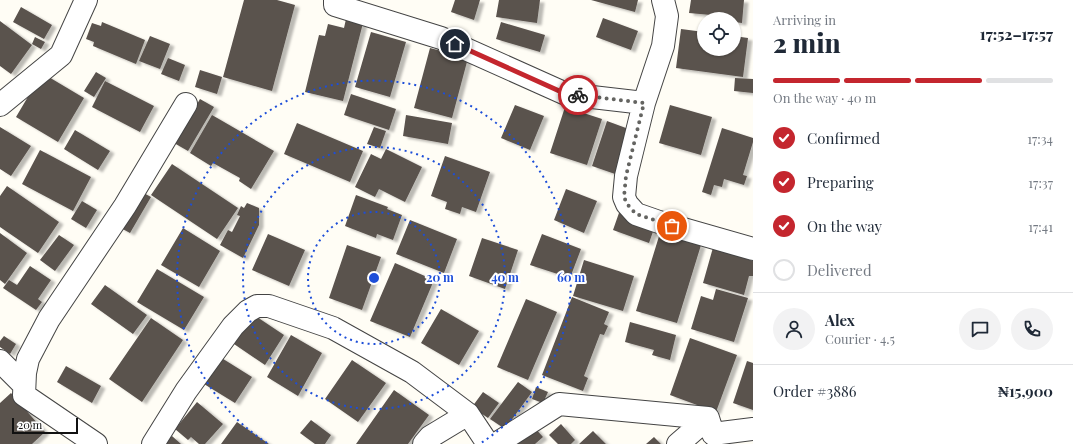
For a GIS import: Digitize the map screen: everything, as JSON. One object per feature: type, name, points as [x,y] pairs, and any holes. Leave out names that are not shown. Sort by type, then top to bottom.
[{"type":"street","points":[[0,105],[61,55],[86,0]]},
{"type":"street","points":[[335,0],[335,4],[441,38],[566,94],[644,103]]},
{"type":"street","points":[[663,0],[667,16],[663,46],[644,103],[624,188],[624,197],[627,204],[636,214],[753,249]]},
{"type":"street","points":[[96,444],[24,395],[28,359],[49,319],[124,206],[186,104]]},
{"type":"street","points":[[153,444],[186,390],[233,326],[248,311],[257,306],[269,306],[333,328],[412,372],[468,414],[488,444]]},
{"type":"street","points":[[0,361],[24,385]]},
{"type":"street","points":[[496,444],[559,404],[708,418]]},
{"type":"street","points":[[424,444],[430,437],[468,414]]},
{"type":"street","points":[[708,418],[713,434],[753,429]]},
{"type":"street","points":[[678,444],[708,418]]},
{"type":"building","points":[[244,0],[277,0],[295,5],[272,91],[223,77]]},
{"type":"building","points":[[455,0],[480,0],[474,20],[451,12]]},
{"type":"building","points":[[499,0],[540,0],[537,23],[496,17]]},
{"type":"building","points":[[591,0],[638,0],[635,12]]},
{"type":"building","points":[[691,0],[744,0],[742,23],[741,12],[689,13]]},
{"type":"building","points":[[21,7],[52,25],[44,39],[13,22]]},
{"type":"building","points":[[603,18],[638,31],[631,50],[596,37]]},
{"type":"building","points":[[346,19],[363,23],[343,101],[305,92],[319,35],[325,36],[328,24],[344,28]]},
{"type":"building","points":[[0,21],[32,45],[11,74],[0,66]]},
{"type":"building","points":[[102,22],[145,40],[136,64],[93,46],[94,42],[86,39],[92,23],[101,26]]},
{"type":"building","points":[[501,22],[545,35],[540,52],[496,39]]},
{"type":"building","points":[[681,29],[697,31],[697,56],[741,56],[741,37],[748,38],[743,77],[676,68]]},
{"type":"building","points":[[371,32],[406,42],[390,97],[355,87]]},
{"type":"building","points":[[150,36],[170,44],[160,69],[139,61]]},
{"type":"building","points":[[35,37],[45,42],[41,49],[32,44]]},
{"type":"building","points":[[430,48],[468,58],[452,118],[414,108]]},
{"type":"building","points":[[168,58],[185,65],[179,81],[161,74]]},
{"type":"building","points":[[200,70],[222,77],[217,94],[195,87]]},
{"type":"building","points":[[96,72],[106,78],[94,97],[84,91]]},
{"type":"building","points":[[42,73],[84,98],[58,142],[16,117]]},
{"type":"building","points":[[735,78],[753,79],[753,93],[734,91]]},
{"type":"building","points":[[105,81],[154,106],[140,132],[92,107]]},
{"type":"building","points":[[351,94],[396,109],[389,130],[344,115]]},
{"type":"building","points":[[200,99],[214,107],[188,151],[174,143]]},
{"type":"building","points":[[515,105],[544,116],[530,150],[501,138]]},
{"type":"building","points":[[670,105],[712,117],[701,155],[659,143]]},
{"type":"building","points":[[565,107],[602,119],[587,165],[550,153]]},
{"type":"building","points":[[212,115],[274,151],[251,189],[239,181],[240,178],[213,163],[211,166],[190,153]]},
{"type":"building","points":[[406,115],[452,123],[448,144],[403,136]]},
{"type":"building","points":[[607,121],[634,131],[618,175],[592,166]]},
{"type":"building","points":[[297,123],[363,151],[350,182],[284,154]]},
{"type":"building","points":[[0,127],[31,146],[11,176],[0,169]]},
{"type":"building","points":[[374,127],[386,131],[380,148],[367,144]]},
{"type":"building","points":[[722,128],[753,138],[753,142],[743,175],[747,176],[744,185],[724,179],[722,187],[714,185],[711,195],[702,192]]},
{"type":"building","points":[[75,130],[110,151],[98,170],[64,149]]},
{"type":"building","points":[[386,149],[422,167],[405,202],[379,189],[375,197],[355,187],[371,154],[381,159]]},
{"type":"building","points":[[40,150],[91,177],[73,211],[22,184]]},
{"type":"building","points":[[445,156],[490,172],[476,212],[462,207],[460,214],[445,209],[447,202],[431,196]]},
{"type":"building","points":[[172,164],[238,208],[217,239],[151,195]]},
{"type":"building","points":[[7,186],[59,222],[38,253],[0,227],[0,196]]},
{"type":"building","points":[[566,189],[597,201],[584,233],[554,220]]},
{"type":"building","points":[[140,191],[151,197],[130,233],[119,227]]},
{"type":"building","points":[[356,195],[388,207],[387,209],[402,215],[393,240],[377,234],[376,238],[345,226]]},
{"type":"building","points":[[82,201],[97,210],[86,228],[71,219]]},
{"type":"building","points":[[247,203],[259,208],[259,225],[243,258],[220,245],[228,230],[232,232],[240,216],[237,215],[241,206],[244,208]]},
{"type":"building","points":[[620,210],[656,223],[649,243],[613,230]]},
{"type":"building","points":[[410,220],[457,239],[444,273],[396,254]]},
{"type":"building","points":[[183,228],[220,251],[199,287],[161,265]]},
{"type":"building","points":[[0,233],[27,253],[5,284],[0,280]]},
{"type":"building","points":[[660,233],[701,245],[677,323],[636,311]]},
{"type":"building","points":[[268,234],[305,250],[289,286],[252,270]]},
{"type":"building","points":[[542,234],[581,249],[570,278],[530,265]]},
{"type":"building","points":[[59,235],[74,245],[55,271],[40,260]]},
{"type":"building","points":[[482,238],[518,250],[505,289],[469,276]]},
{"type":"building","points":[[714,244],[732,249],[731,254],[753,261],[753,276],[749,276],[744,295],[703,283]]},
{"type":"building","points":[[347,245],[381,257],[362,310],[329,298]]},
{"type":"building","points":[[584,260],[634,276],[623,311],[573,296]]},
{"type":"building","points":[[395,263],[434,280],[410,337],[370,321]]},
{"type":"building","points":[[30,266],[51,280],[38,299],[42,302],[36,310],[3,288],[9,280],[17,285]]},
{"type":"building","points":[[157,269],[204,297],[184,330],[137,302]]},
{"type":"building","points":[[105,285],[147,315],[133,334],[91,304]]},
{"type":"building","points":[[716,289],[748,298],[734,342],[691,329],[701,296],[713,300]]},
{"type":"building","points":[[572,297],[609,312],[604,324],[608,326],[604,335],[600,334],[584,376],[588,378],[583,391],[542,375]]},
{"type":"building","points":[[526,299],[557,312],[528,380],[497,367]]},
{"type":"building","points":[[441,309],[479,331],[459,365],[421,343]]},
{"type":"building","points":[[254,315],[284,335],[265,365],[234,344]]},
{"type":"building","points":[[151,318],[183,340],[142,402],[109,379]]},
{"type":"building","points":[[630,322],[676,335],[670,360],[652,355],[654,350],[625,342]]},
{"type":"building","points":[[291,335],[322,353],[298,396],[267,377]]},
{"type":"building","points":[[4,336],[16,344],[10,354],[0,347],[0,341]]},
{"type":"building","points":[[690,338],[737,355],[716,412],[670,395]]},
{"type":"building","points":[[220,357],[252,377],[235,403],[204,384]]},
{"type":"building","points":[[352,360],[386,383],[358,422],[325,399]]},
{"type":"building","points":[[747,361],[753,363],[753,410],[733,403]]},
{"type":"building","points":[[66,366],[101,386],[92,403],[57,382]]},
{"type":"building","points":[[518,382],[532,392],[505,429],[490,419]]},
{"type":"building","points":[[536,387],[548,392],[543,403],[532,399]]},
{"type":"building","points":[[394,390],[429,415],[408,444],[356,444]]},
{"type":"building","points":[[483,392],[499,403],[488,418],[472,407]]},
{"type":"building","points":[[11,393],[45,432],[32,444],[0,444],[0,403]]},
{"type":"building","points":[[197,402],[223,424],[205,444],[199,444],[191,437],[188,440],[175,429]]},
{"type":"building","points":[[311,420],[331,435],[325,444],[315,444],[300,433]]},
{"type":"building","points":[[237,422],[269,444],[221,444]]},
{"type":"building","points":[[561,424],[575,440],[571,444],[558,444],[549,435]]},
{"type":"building","points":[[534,427],[543,437],[535,444],[515,444]]},
{"type":"building","points":[[593,431],[606,444],[579,444]]},
{"type":"building","points":[[172,436],[181,444],[164,444]]},
{"type":"building","points":[[654,437],[661,444],[646,444]]},
{"type":"way so far","points":[[578,95],[644,103],[626,176],[624,197],[627,204],[636,214],[672,226]]},
{"type":"route","points":[[455,44],[566,94],[578,95]]}]
